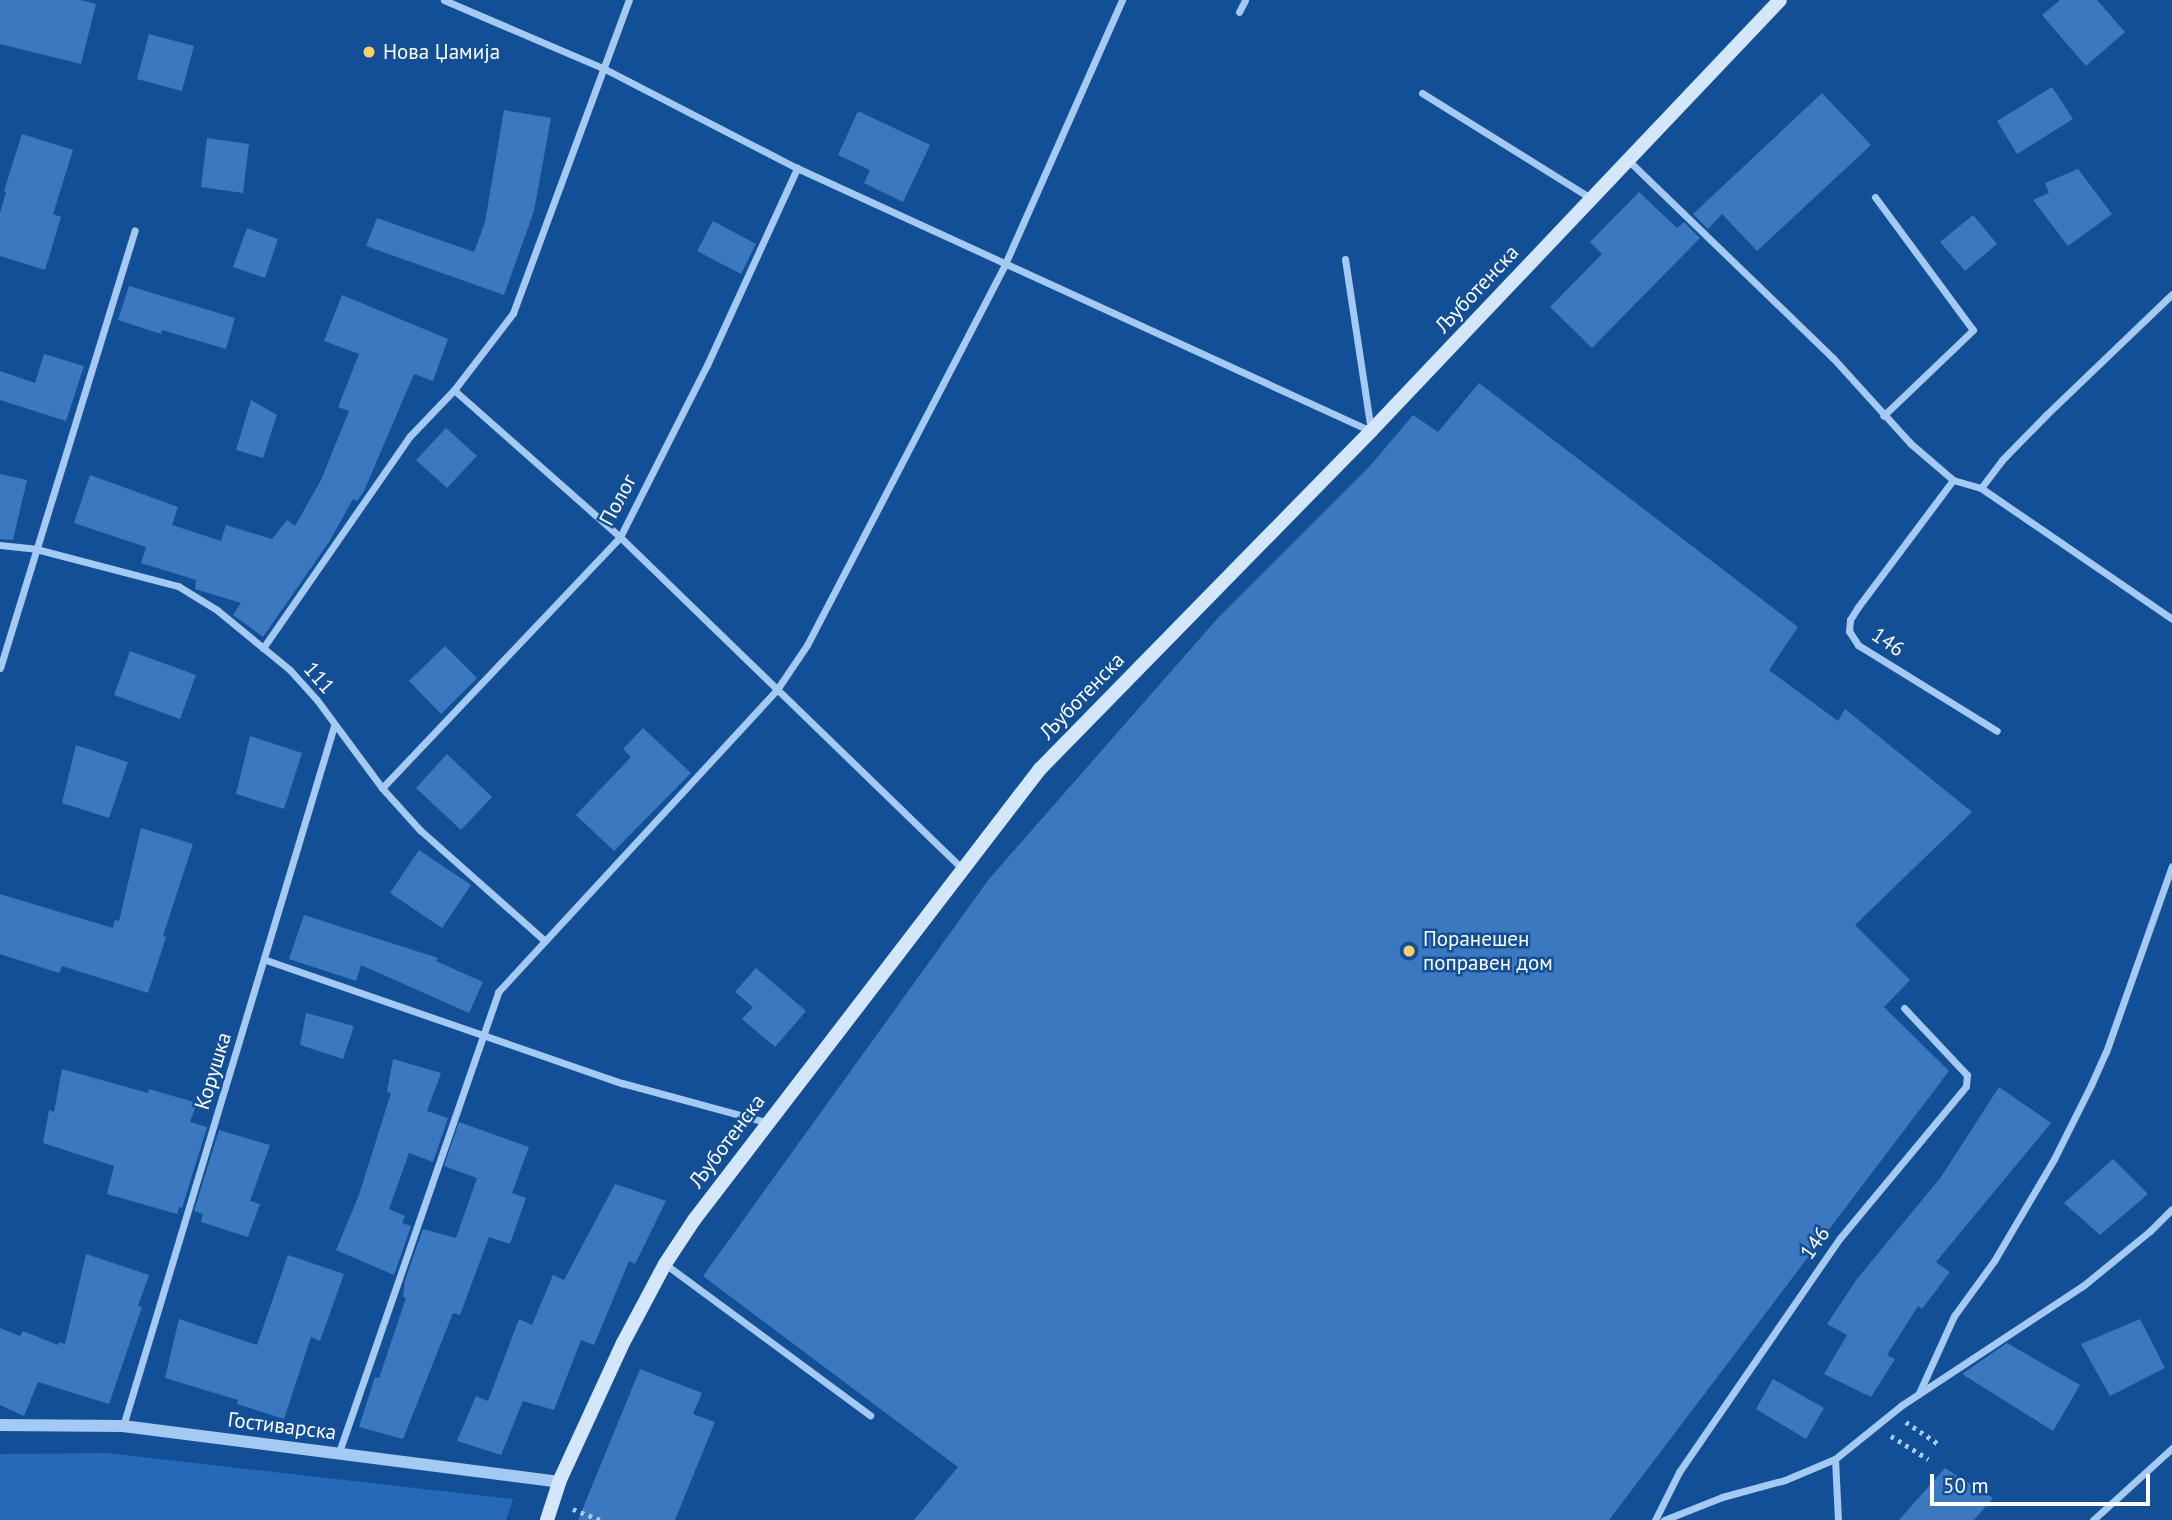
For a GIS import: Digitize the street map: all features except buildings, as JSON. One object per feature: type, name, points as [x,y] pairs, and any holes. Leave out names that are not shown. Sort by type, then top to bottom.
[{"type":"main road","name":"Љуботенска","points":[[547,1520],[559,1482],[623,1343],[665,1264],[766,1122],[1040,769],[1371,431],[1592,198],[1630,162],[1780,0]]},
{"type":"street","points":[[444,0],[603,68],[797,168],[1371,431]]},
{"type":"street","points":[[263,649],[403,445],[454,390],[513,313],[629,0]]},
{"type":"street","points":[[339,1452],[498,992],[776,691],[814,633],[1005,264],[1122,0]]},
{"type":"street","points":[[1238,12],[1245,0]]},
{"type":"street","points":[[1422,93],[1592,198]]},
{"type":"street","points":[[1630,162],[1833,358],[1910,443],[1953,480],[1981,488],[2172,619]]},
{"type":"street","name":"Полог","points":[[382,788],[620,537],[707,365],[797,168]]},
{"type":"street","points":[[1875,197],[1973,330],[1883,415]]},
{"type":"street","points":[[0,668],[135,230]]},
{"type":"street","points":[[1345,259],[1371,431]]},
{"type":"street","points":[[1981,488],[2002,460],[2046,415],[2172,294]]},
{"type":"street","points":[[454,390],[620,537],[962,869]]},
{"type":"street","name":"146","points":[[1953,480],[1858,607],[1850,620],[1849,631],[1857,645],[1997,731]]},
{"type":"street","name":"111","points":[[0,545],[36,550],[178,586],[217,610],[308,690],[382,788],[420,830],[545,941]]},
{"type":"street","name":"Корушка","points":[[123,1426],[266,960],[334,726]]},
{"type":"street","points":[[1919,1394],[1954,1316],[1994,1261],[2054,1158],[2091,1085],[2106,1052],[2172,866]]},
{"type":"street","points":[[266,960],[621,1083],[766,1122]]},
{"type":"street","name":"146","points":[[1655,1520],[1679,1472],[1840,1238],[1965,1086],[1967,1074],[1905,1008]]},
{"type":"street","points":[[1664,1520],[1722,1497],[1785,1480],[1835,1459],[1919,1394],[2084,1285],[2150,1231],[2172,1209]]},
{"type":"street","points":[[665,1264],[870,1415]]},
{"type":"street","name":"Гостиварска","points":[[0,1424],[123,1426],[559,1482]]},
{"type":"street","points":[[2093,1520],[2172,1448]]},
{"type":"street","points":[[1835,1459],[1838,1520]]},
{"type":"path","points":[[1896,1416],[1939,1444]]},
{"type":"path","points":[[1882,1430],[1927,1460]]},
{"type":"path","points":[[582,1511],[600,1520]]},
{"type":"shaded area","points":[[107,1453],[513,1499],[506,1520],[0,1520],[0,1454]]},
{"type":"place","name":"Нова Џамија","points":[[369,52]]},
{"type":"place","name":"Поранешен поправен дом","points":[[1409,951]]}]
